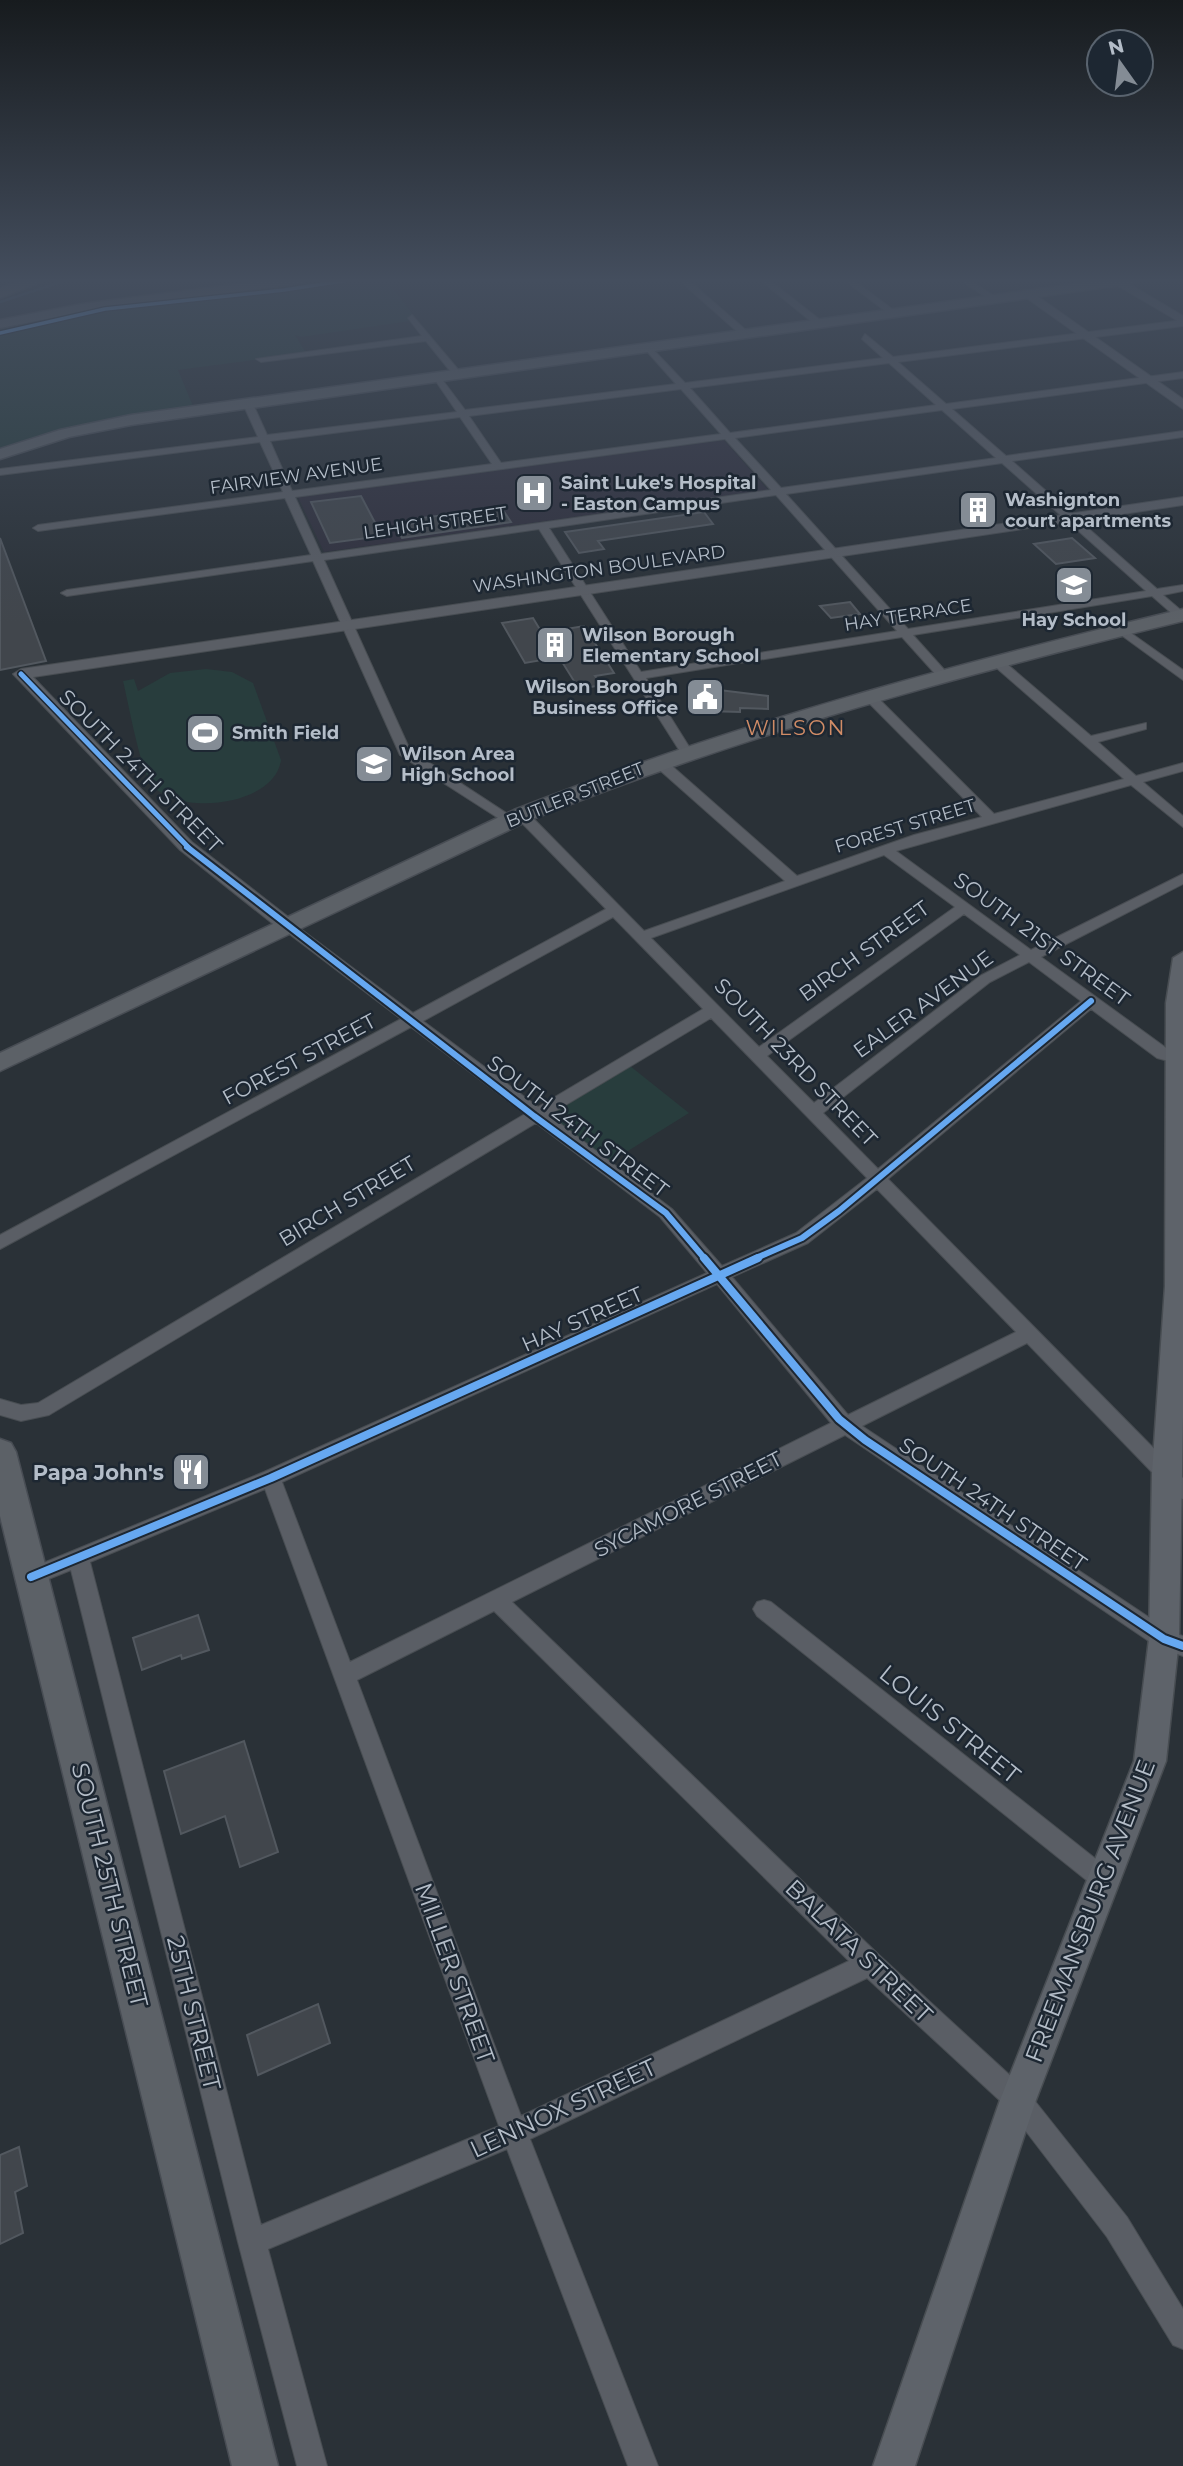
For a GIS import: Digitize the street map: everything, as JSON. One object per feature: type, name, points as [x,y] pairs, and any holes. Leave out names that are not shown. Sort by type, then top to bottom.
[{"type":"main road","points":[[0,454],[96,426],[318,394]]},
{"type":"main road","name":"BUTLER STREET","points":[[0,1063],[516,818],[659,762],[942,674],[1182,615]]},
{"type":"main road","name":"FREEMANSBURG AVENUE","points":[[894,2466],[1018,2100],[1150,1761],[1173,1643],[1180,1059],[1177,1003],[1183,958]]},
{"type":"main road","name":"SOUTH 25TH STREET","points":[[0,1452],[255,2466]]},
{"type":"street","points":[[450,394],[499,467]]},
{"type":"street","points":[[0,472],[611,394]]},
{"type":"street","points":[[690,394],[942,674]]},
{"type":"street","points":[[930,394],[1182,615]]},
{"type":"street","name":"FAIRVIEW AVENUE","points":[[38,528],[1042,394]]},
{"type":"street","points":[[1168,394],[1183,405]]},
{"type":"street","name":"SOUTH 23RD STREET","points":[[248,404],[405,752],[516,818],[617,909],[1175,1482]]},
{"type":"street","name":"LEHIGH STREET","points":[[67,593],[1183,434]]},
{"type":"street","name":"WASHINGTON BOULEVARD","points":[[1074,522],[1183,501]]},
{"type":"street","name":"WASHINGTON BOULEVARD","points":[[21,674],[350,630],[1074,522],[1183,510]]},
{"type":"street","points":[[542,525],[687,753]]},
{"type":"street","name":"HAY TERRACE","points":[[638,676],[1183,588]]},
{"type":"street","name":"WASHINGTON BOULEVARD","points":[[36,690],[46,682],[350,630]]},
{"type":"street","points":[[1121,630],[1183,676]]},
{"type":"street","points":[[996,660],[1183,823]]},
{"type":"street","name":"SOUTH 24TH STREET","points":[[21,674],[186,846],[534,1116],[666,1213],[846,1424],[1173,1643]]},
{"type":"street","points":[[869,696],[992,818]]},
{"type":"street","points":[[1088,740],[1142,726]]},
{"type":"street","points":[[659,762],[795,882]]},
{"type":"street","name":"FOREST STREET","points":[[643,936],[885,849],[1183,767]]},
{"type":"street","name":"SOUTH 21ST STREET","points":[[885,849],[1163,1054],[1180,1059]]},
{"type":"street","name":"EALER AVENUE","points":[[813,1112],[985,979],[1183,878]]},
{"type":"street","name":"EALER AVENUE","points":[[1139,901],[1183,892]]},
{"type":"street","name":"BIRCH STREET","points":[[758,1056],[963,908]]},
{"type":"street","name":"FOREST STREET","points":[[0,1243],[617,909]]},
{"type":"street","name":"HAY STREET","points":[[31,1577],[79,1560],[271,1478],[814,1231],[1091,1001]]},
{"type":"street","name":"BIRCH STREET","points":[[0,1407],[22,1413],[41,1410],[713,1010]]},
{"type":"street","name":"SYCAMORE STREET","points":[[346,1675],[1030,1333]]},
{"type":"street","name":"MILLER STREET","points":[[271,1478],[514,2133],[643,2466]]},
{"type":"street","name":"25TH STREET","points":[[79,1560],[252,2242],[312,2466]]},
{"type":"street","name":"BALATA STREET","points":[[496,1600],[870,1964],[1018,2100],[1117,2227],[1183,2335]]},
{"type":"street","name":"LOUIS STREET","points":[[764,1609],[1103,1879]]},
{"type":"street","name":"LENNOX STREET","points":[[252,2242],[514,2133],[870,1964]]},
{"type":"shaded area","name":"Saint Luke's Hospital - Easton Campus","points":[[724,440],[768,490],[324,552],[298,497]]},
{"type":"green space","points":[[0,394],[188,394],[195,411],[123,422],[0,454]]},
{"type":"green space","points":[[206,669],[232,672],[253,683],[281,760],[275,776],[262,788],[245,797],[224,802],[183,801],[165,795],[152,785],[139,752],[123,681],[134,679],[138,691],[170,673]]},
{"type":"green space","points":[[625,1062],[689,1113],[602,1167],[534,1116]]},
{"type":"building","points":[[361,496],[382,536],[330,543],[311,502]]},
{"type":"building","points":[[501,507],[511,522],[402,538],[395,526],[417,523],[415,519]]},
{"type":"building","points":[[704,512],[713,524],[598,541],[604,549],[579,553],[565,532]]},
{"type":"building","points":[[0,538],[46,661],[0,670]]},
{"type":"building","points":[[1072,538],[1095,558],[1056,564],[1034,544]]},
{"type":"building","points":[[850,602],[860,614],[831,618],[820,606]]},
{"type":"building","name":"Wilson Borough Elementary School","points":[[533,618],[542,633],[584,626],[614,673],[595,676],[602,685],[579,689],[559,657],[525,663],[502,623]]},
{"type":"building","points":[[719,690],[768,696],[768,709],[707,711],[709,693],[719,693]]},
{"type":"building","points":[[198,1615],[209,1650],[182,1659],[181,1655],[142,1670],[133,1638]]},
{"type":"building","points":[[244,1741],[278,1852],[240,1867],[225,1816],[181,1834],[164,1771]]},
{"type":"building","points":[[318,2004],[330,2043],[258,2075],[247,2035]]},
{"type":"building","points":[[19,2147],[27,2186],[15,2192],[23,2233],[0,2244],[0,2155]]},
{"type":"cycle path","points":[[21,674],[186,846],[534,1116],[666,1213],[839,1419],[865,1440],[1164,1639],[1183,1646]]},
{"type":"cycle path","points":[[31,1577],[271,1478],[802,1238],[839,1211],[1091,1001]]},
{"type":"place","name":"Saint Luke's Hospital - Easton Campus","points":[[534,493]]},
{"type":"place","name":"Washignton court apartments","points":[[978,510]]},
{"type":"place","name":"Hay School","points":[[1074,585]]},
{"type":"place","name":"Wilson Borough Elementary School","points":[[555,645]]},
{"type":"place","name":"Wilson Borough Business Office","points":[[705,697]]},
{"type":"place","name":"Smith Field","points":[[205,733]]},
{"type":"place","name":"Wilson Area High School","points":[[374,764]]},
{"type":"place","name":"Papa John's","points":[[191,1472]]},
{"type":"district","name":"WILSON","points":[[796,727]]}]
